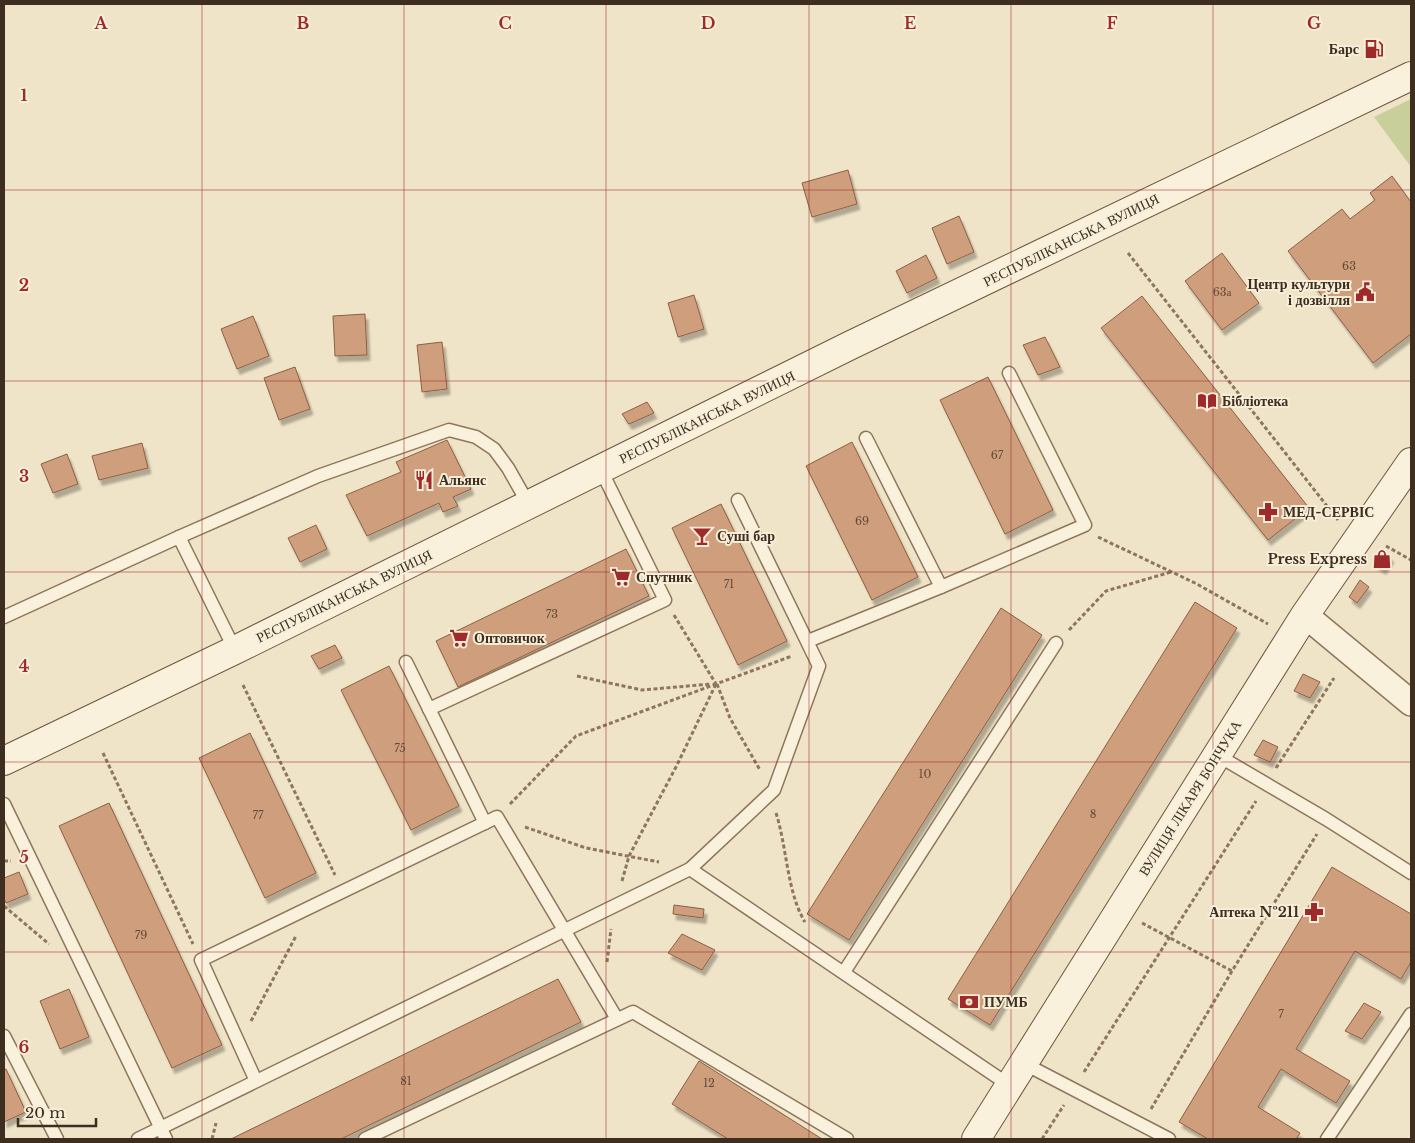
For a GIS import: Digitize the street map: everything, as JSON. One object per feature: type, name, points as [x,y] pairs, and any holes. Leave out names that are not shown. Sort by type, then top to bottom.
[{"type":"main road","name":"РЕСПУБЛІКАНСЬКА ВУЛИЦЯ","points":[[4,761],[235,650],[851,345],[1411,76]]},
{"type":"main road","name":"ВУЛИЦЯ ЛІКАРЯ БОНЧУКА","points":[[976,1139],[1305,615],[1411,462]]},
{"type":"street","points":[[1305,615],[1411,703]]},
{"type":"lane","points":[[810,645],[1085,525],[1009,373]]},
{"type":"lane","points":[[4,617],[318,476],[449,430],[476,437],[494,449],[508,468],[529,505]]},
{"type":"lane","points":[[866,438],[941,587]]},
{"type":"lane","points":[[429,709],[665,600],[601,470]]},
{"type":"lane","points":[[138,1139],[690,869],[774,790],[820,666],[738,500]]},
{"type":"lane","points":[[179,537],[235,650]]},
{"type":"lane","points":[[844,972],[1056,643]]},
{"type":"lane","points":[[406,662],[429,709],[491,820],[565,931],[617,1019]]},
{"type":"lane","points":[[1217,755],[1326,819],[1411,873]]},
{"type":"lane","points":[[4,804],[166,1139]]},
{"type":"lane","points":[[256,1081],[201,960],[491,820]]},
{"type":"lane","points":[[690,869],[844,972],[1016,1074],[1074,1090],[1169,1139]]},
{"type":"lane","points":[[365,1139],[633,1012],[847,1139]]},
{"type":"lane","points":[[1327,1139],[1411,1014]]},
{"type":"lane","points":[[4,1036],[58,1139]]},
{"type":"path","points":[[1128,253],[1341,524]]},
{"type":"path","points":[[1097,536],[1195,583],[1272,626]]},
{"type":"path","points":[[1386,546],[1411,560]]},
{"type":"path","points":[[1056,643],[1106,591],[1171,572]]},
{"type":"path","points":[[665,600],[716,684],[730,718],[763,774],[780,825],[793,891],[804,920],[810,928]]},
{"type":"path","points":[[690,869],[586,848],[491,820],[576,736],[716,684],[810,645]]},
{"type":"path","points":[[577,676],[642,690],[716,684]]},
{"type":"path","points":[[1042,1139],[1334,678]]},
{"type":"path","points":[[602,994],[614,905],[630,856],[716,684]]},
{"type":"path","points":[[243,685],[343,892]]},
{"type":"path","points":[[103,753],[201,960]]},
{"type":"path","points":[[1142,1125],[1232,971],[1326,819]]},
{"type":"path","points":[[239,1044],[311,907]]},
{"type":"path","points":[[1136,920],[1232,971]]},
{"type":"green space","points":[[1411,99],[1411,167],[1374,117]]},
{"type":"building","points":[[848,170],[857,204],[812,217],[802,183]]},
{"type":"building","name":"Центр культури і дозвілля","points":[[1392,176],[1411,202],[1411,334],[1373,363],[1288,251],[1342,209],[1350,219],[1375,200],[1370,193]]},
{"type":"building","points":[[959,216],[974,252],[947,264],[932,228]]},
{"type":"building","points":[[1222,253],[1259,303],[1222,330],[1185,281]]},
{"type":"building","points":[[926,255],[937,278],[907,293],[896,271]]},
{"type":"building","points":[[694,295],[704,329],[678,337],[668,303]]},
{"type":"building","points":[[1142,296],[1309,508],[1268,540],[1101,328]]},
{"type":"building","points":[[365,314],[367,355],[335,356],[333,316]]},
{"type":"building","points":[[253,316],[269,356],[237,369],[221,329]]},
{"type":"building","points":[[1045,337],[1060,367],[1038,375],[1023,345]]},
{"type":"building","points":[[442,342],[447,389],[422,392],[417,345]]},
{"type":"building","points":[[295,367],[310,409],[279,420],[264,378]]},
{"type":"building","points":[[988,377],[1053,510],[1005,534],[940,400]]},
{"type":"building","points":[[647,402],[654,413],[629,424],[622,414]]},
{"type":"building","name":"Альянс","points":[[447,440],[471,489],[453,497],[458,506],[443,512],[439,503],[367,536],[346,495],[401,472],[396,462]]},
{"type":"building","points":[[852,442],[918,577],[872,600],[806,466]]},
{"type":"building","points":[[142,443],[148,468],[99,480],[92,456]]},
{"type":"building","points":[[67,454],[78,484],[53,493],[41,464]]},
{"type":"building","points":[[721,504],[787,641],[738,665],[672,528]]},
{"type":"building","points":[[316,525],[327,549],[300,562],[288,538]]},
{"type":"building","points":[[626,549],[649,596],[458,687],[436,641]]},
{"type":"building","name":"Press Express","points":[[1381,551],[1391,557],[1383,569],[1373,562]]},
{"type":"building","points":[[1360,580],[1369,587],[1357,603],[1349,597]]},
{"type":"building","points":[[1195,602],[1237,628],[990,1025],[948,999]]},
{"type":"building","points":[[1001,608],[1042,635],[849,940],[807,914]]},
{"type":"building","points":[[335,645],[342,658],[319,669],[311,656]]},
{"type":"building","points":[[389,666],[459,806],[411,830],[341,690]]},
{"type":"building","points":[[1303,674],[1320,682],[1310,698],[1294,691]]},
{"type":"building","points":[[250,733],[316,873],[265,898],[199,758]]},
{"type":"building","points":[[1263,740],[1278,747],[1270,762],[1254,755]]},
{"type":"building","points":[[109,803],[222,1045],[172,1068],[59,826]]},
{"type":"building","points":[[1332,867],[1411,914],[1411,962],[1401,979],[1355,951],[1296,1049],[1350,1081],[1336,1103],[1281,1069],[1258,1107],[1300,1133],[1296,1139],[1208,1139],[1179,1122]]},
{"type":"building","points":[[19,872],[28,894],[6,903],[4,899],[4,878]]},
{"type":"building","points":[[674,905],[704,909],[703,918],[673,914]]},
{"type":"building","points":[[682,934],[715,950],[702,970],[668,953]]},
{"type":"building","points":[[558,979],[581,1022],[341,1139],[231,1139]]},
{"type":"building","points":[[69,989],[89,1037],[60,1049],[40,1001]]},
{"type":"building","points":[[1364,1003],[1381,1012],[1362,1039],[1345,1031]]},
{"type":"building","points":[[699,1061],[822,1139],[728,1139],[672,1104]]},
{"type":"building","points":[[6,1069],[26,1112],[4,1122],[4,1070]]},
{"type":"place","name":"Барс","points":[[1374,49]]},
{"type":"place","name":"Центр культури і дозвілля","points":[[1365,292]]},
{"type":"place","name":"Бібліотека","points":[[1207,401]]},
{"type":"place","name":"Альянс","points":[[424,480]]},
{"type":"place","name":"МЕД-СЕРВІС","points":[[1268,512]]},
{"type":"place","name":"Суші бар","points":[[702,536]]},
{"type":"place","name":"Press Express","points":[[1382,559]]},
{"type":"place","name":"Спутник","points":[[621,577]]},
{"type":"place","name":"Оптовичок","points":[[459,638]]},
{"type":"place","name":"Аптека №211","points":[[1314,912]]},
{"type":"place","name":"ПУМБ","points":[[969,1002]]}]
